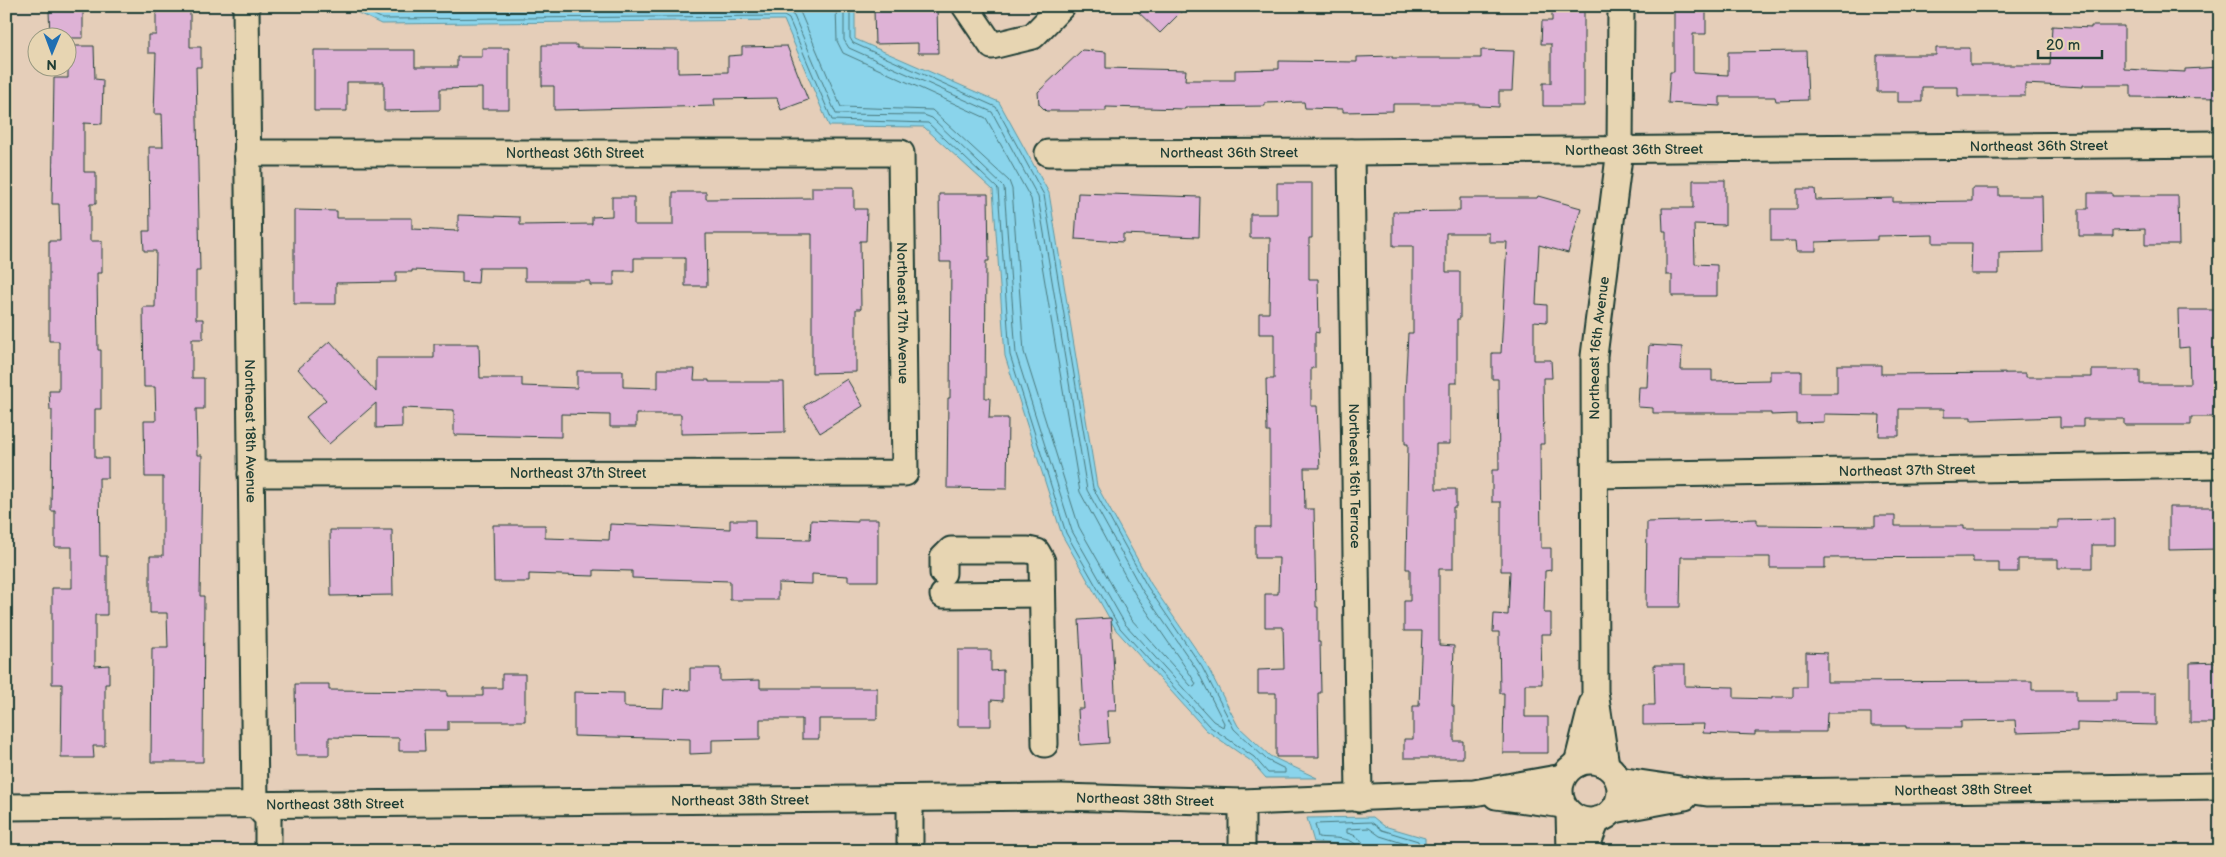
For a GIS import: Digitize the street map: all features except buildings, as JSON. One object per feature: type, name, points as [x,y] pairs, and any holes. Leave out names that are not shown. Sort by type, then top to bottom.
[{"type":"street","name":"Northeast 18th Avenue","points":[[246,6],[255,804]]},
{"type":"street","points":[[965,6],[992,46],[1033,36],[1062,6]]},
{"type":"street","name":"Northeast 16th Avenue","points":[[1612,772],[1595,692],[1594,356],[1620,149],[1621,6]]},
{"type":"street","name":"Northeast 36th Street","points":[[1048,153],[2220,144]]},
{"type":"street","name":"Northeast 16th Terrace","points":[[1351,152],[1359,799]]},
{"type":"street","name":"Northeast 36th Street","points":[[247,153],[901,153]]},
{"type":"street","name":"Northeast 17th Avenue","points":[[901,153],[905,473]]},
{"type":"street","name":"Northeast 37th Street","points":[[1595,475],[2220,465]]},
{"type":"street","name":"Northeast 37th Street","points":[[251,474],[905,473]]},
{"type":"street","points":[[1042,594],[943,584],[943,558],[952,550],[1028,550],[1037,552],[1042,561],[1045,744]]},
{"type":"street","name":"Northeast 16th Avenue","points":[[1570,770],[1595,692]]},
{"type":"street","points":[[1570,851],[1566,809],[1560,796],[1570,770],[1596,761],[1612,772],[1620,790],[1619,801],[1605,815],[1585,851]]},
{"type":"street","name":"Northeast 38th Street","points":[[6,807],[910,800],[1061,797],[1242,802],[1359,799],[1474,793],[1570,770]]},
{"type":"street","name":"Northeast 38th Street","points":[[1612,772],[1707,793]]},
{"type":"street","name":"Northeast 38th Street","points":[[1605,815],[1707,793],[2220,786]]},
{"type":"street","name":"Northeast 38th Street","points":[[1474,793],[1566,809]]},
{"type":"street","points":[[910,800],[910,851]]},
{"type":"street","points":[[1242,802],[1242,851]]},
{"type":"street","points":[[255,804],[268,818],[268,851]]},
{"type":"street","points":[[1566,809],[1577,818],[1587,821],[1605,815]]},
{"type":"water","points":[[350,6],[855,6],[855,39],[999,102],[1049,193],[1097,486],[1151,584],[1206,664],[1238,726],[1270,756],[1317,778],[1266,778],[1251,761],[1206,730],[1116,630],[1062,535],[1005,356],[993,190],[924,127],[829,126],[784,20],[381,24],[350,9]]},
{"type":"water","points":[[1373,817],[1384,826],[1425,838],[1425,851],[1356,851],[1349,845],[1314,842],[1307,818]]}]
